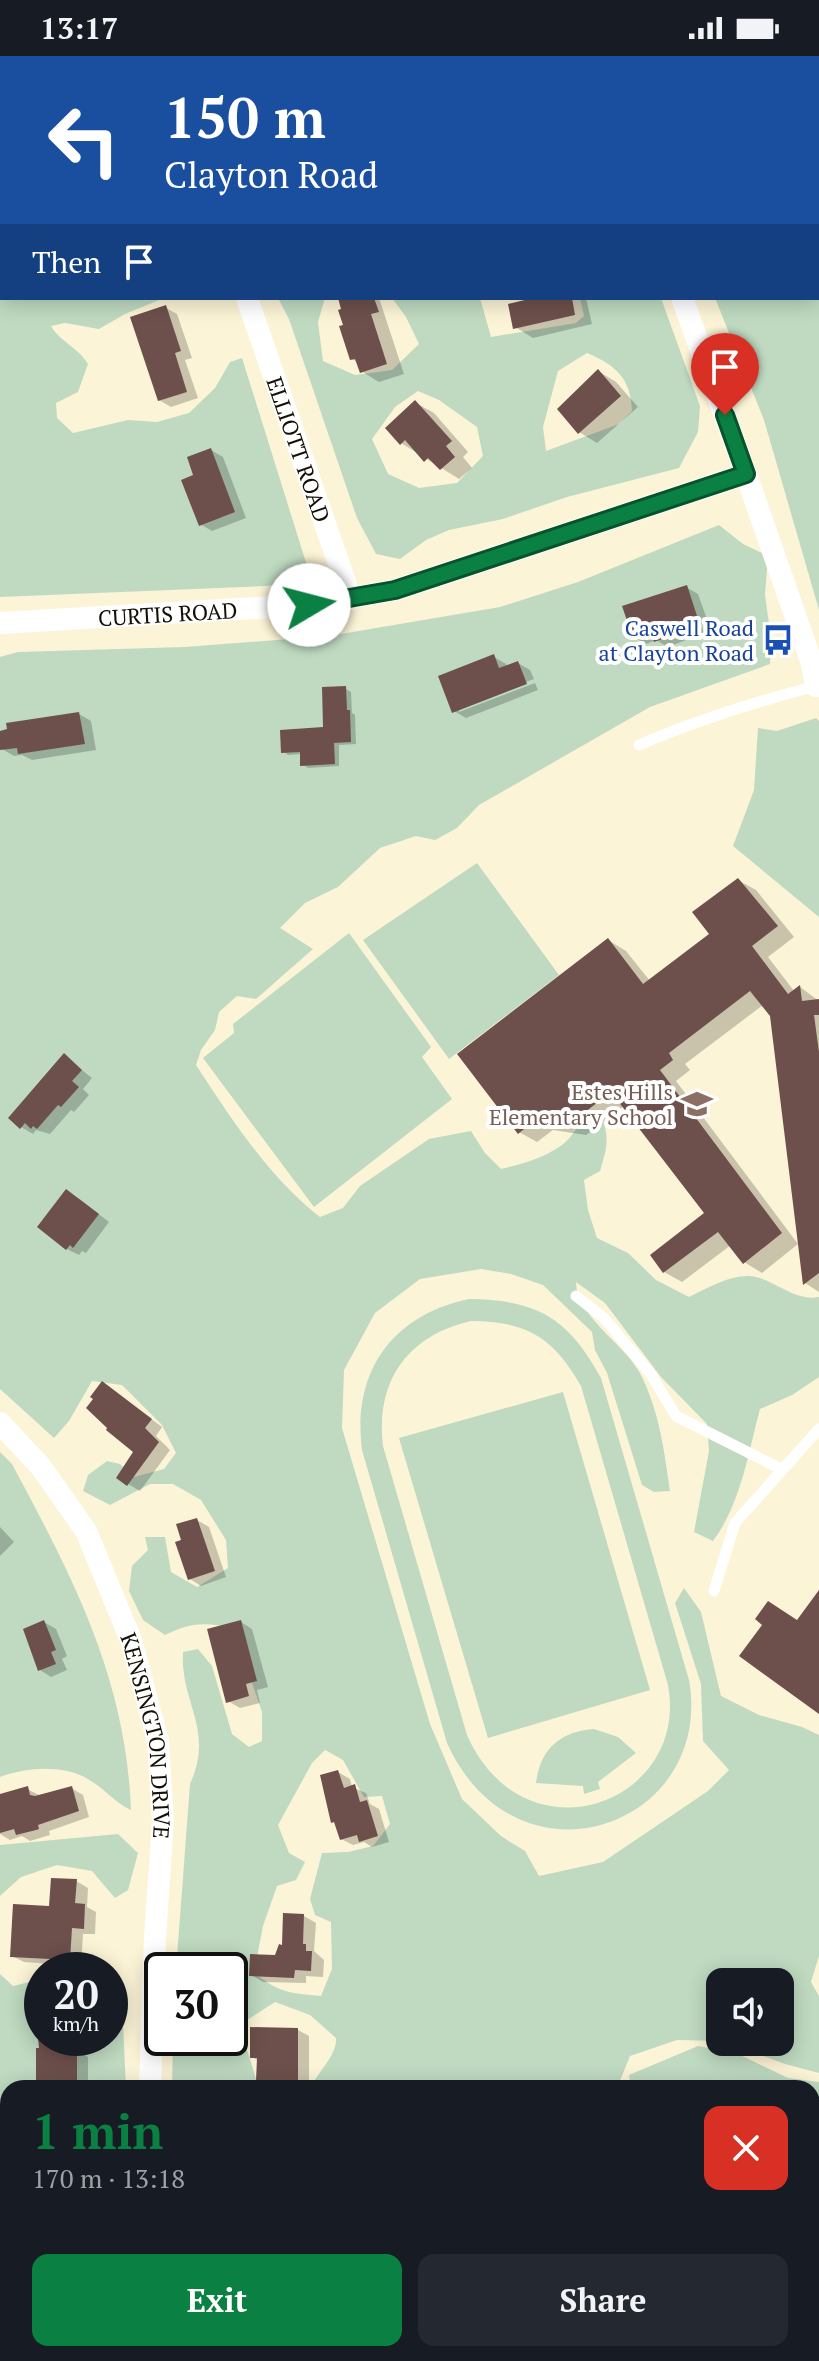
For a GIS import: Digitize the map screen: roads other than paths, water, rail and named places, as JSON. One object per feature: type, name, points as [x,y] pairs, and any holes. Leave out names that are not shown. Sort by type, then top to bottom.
[{"type":"street","name":"ELLIOTT ROAD","points":[[248,300],[351,599]]},
{"type":"street","points":[[683,300],[818,686]]},
{"type":"street","name":"CURTIS ROAD","points":[[0,623],[309,605],[351,599],[395,590],[746,474]]},
{"type":"street","name":"KENSINGTON DRIVE","points":[[0,1423],[41,1467],[86,1531],[131,1640],[158,1741],[163,1821],[150,2080]]},
{"type":"lane","points":[[639,745],[721,712],[818,686]]},
{"type":"lane","points":[[576,1296],[604,1318],[650,1373],[676,1416],[781,1469]]},
{"type":"lane","points":[[714,1591],[735,1523],[819,1429]]},
{"type":"place","name":"Caswell Road at Clayton Road","points":[[778,640]]},
{"type":"place","name":"Estes Hills Elementary School","points":[[697,1104]]}]
